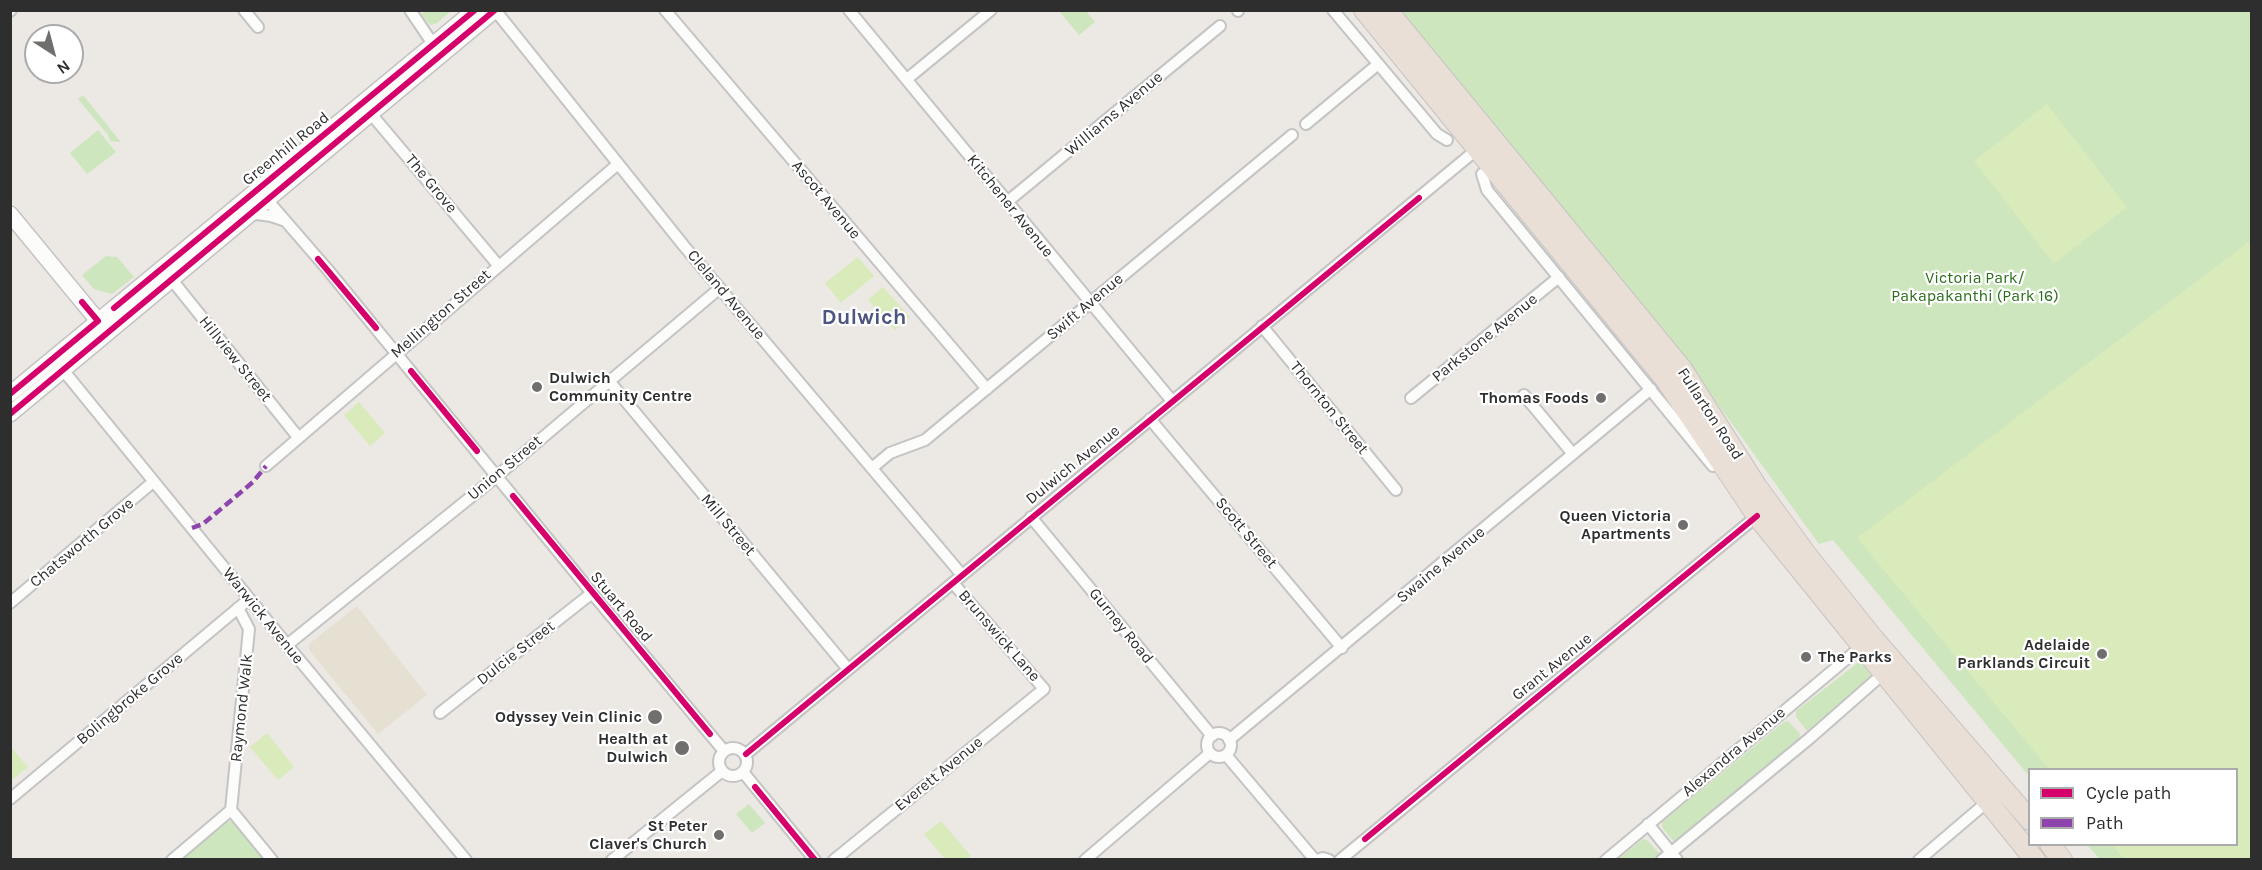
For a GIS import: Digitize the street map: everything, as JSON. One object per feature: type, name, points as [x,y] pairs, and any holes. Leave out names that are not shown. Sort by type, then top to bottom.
[{"type":"highway","name":"Fullarton Road","points":[[1364,10],[1484,144]]},
{"type":"highway","name":"Fullarton Road","points":[[1387,10],[1484,144],[1666,380],[1862,646],[1888,666],[2028,818]]},
{"type":"highway","name":"Fullarton Road","points":[[1763,511],[1806,554],[1987,802],[2035,860]]},
{"type":"highway","points":[[1987,802],[2004,789]]},
{"type":"highway","points":[[2052,846],[2062,860]]},
{"type":"main road","name":"Greenhill Road","points":[[437,50],[475,10]]},
{"type":"main road","name":"Greenhill Road","points":[[10,394],[114,308],[262,194],[437,50],[495,11]]},
{"type":"main road","name":"Greenhill Road","points":[[10,414],[247,216],[262,194]]},
{"type":"main road","points":[[10,214],[108,333]]},
{"type":"main road","points":[[82,302],[114,308]]},
{"type":"main road","points":[[34,374],[63,370]]},
{"type":"street","points":[[244,10],[258,27]]},
{"type":"street","points":[[410,10],[437,50]]},
{"type":"street","name":"Ascot Avenue","points":[[664,10],[987,389]]},
{"type":"street","name":"Kitchener Avenue","points":[[849,10],[1172,401]]},
{"type":"street","points":[[907,80],[991,10]]},
{"type":"street","name":"Cleland Avenue","points":[[495,11],[720,288],[872,468],[957,579]]},
{"type":"street","points":[[1339,13],[1377,65],[1437,134],[1447,140]]},
{"type":"street","name":"Williams Avenue","points":[[1007,202],[1220,26]]},
{"type":"street","points":[[1306,124],[1377,65]]},
{"type":"street","name":"The Grove","points":[[367,108],[498,265]]},
{"type":"street","name":"Swift Avenue","points":[[872,468],[891,453],[925,440],[1292,135]]},
{"type":"street","name":"Dulwich Avenue","points":[[746,754],[1484,144]]},
{"type":"street","name":"Mellington Street","points":[[266,466],[618,164]]},
{"type":"street","name":"Fullarton Road","points":[[1482,174],[1487,190],[1559,277],[1632,338],[1651,388],[1713,466]]},
{"type":"street","name":"Stuart Road","points":[[262,194],[724,751]]},
{"type":"street","points":[[247,216],[257,214],[271,216],[286,222]]},
{"type":"street","name":"Parkstone Avenue","points":[[1411,398],[1559,277]]},
{"type":"street","name":"Hillview Street","points":[[172,280],[298,437]]},
{"type":"street","name":"Union Street","points":[[287,645],[497,476],[720,288]]},
{"type":"street","name":"Thornton Street","points":[[1262,327],[1396,490]]},
{"type":"street","name":"Warwick Avenue","points":[[63,370],[249,599],[466,860]]},
{"type":"street","name":"Mill Street","points":[[609,381],[848,669]]},
{"type":"street","name":"Swaine Avenue","points":[[1229,740],[1651,388]]},
{"type":"street","points":[[1524,395],[1573,454]]},
{"type":"street","name":"Scott Street","points":[[1150,419],[1342,648]]},
{"type":"street","name":"Chatsworth Grove","points":[[10,603],[153,482]]},
{"type":"street","name":"Grant Avenue","points":[[1340,860],[1763,511]]},
{"type":"street","name":"Gurney Road","points":[[1031,517],[1212,736]]},
{"type":"street","name":"Brunswick Lane","points":[[957,579],[1044,689]]},
{"type":"street","name":"Dulcie Street","points":[[440,713],[592,593]]},
{"type":"street","name":"Bolingbroke Grove","points":[[11,798],[249,599]]},
{"type":"street","name":"Raymond Walk","points":[[231,810],[249,629],[238,608]]},
{"type":"street","name":"Alexandra Avenue","points":[[1606,860],[1862,646]]},
{"type":"street","points":[[1662,860],[1674,856],[1810,738],[1888,666]]},
{"type":"street","name":"Everett Avenue","points":[[834,860],[1044,689]]},
{"type":"street","points":[[1219,733],[1229,740],[1230,748],[1226,754],[1219,757],[1210,753],[1207,746],[1212,736],[1219,733]]},
{"type":"street","points":[[736,748],[746,754],[747,766],[742,772],[734,776],[722,771],[720,758],[724,751],[736,748]]},
{"type":"street","points":[[1085,860],[1210,753]]},
{"type":"street","points":[[1226,754],[1316,860],[1323,858],[1329,860]]},
{"type":"street","points":[[612,860],[722,771]]},
{"type":"street","points":[[742,772],[815,860]]},
{"type":"street","points":[[1919,860],[1987,802]]},
{"type":"street","points":[[172,860],[231,810],[272,860]]},
{"type":"street","points":[[1648,824],[1674,856]]},
{"type":"shaded area","points":[[357,606],[427,695],[378,734],[309,650],[309,644]]},
{"type":"green space","points":[[451,10],[437,23],[430,25],[421,14],[426,11]]},
{"type":"green space","points":[[1059,11],[1086,11],[1095,22],[1079,35]]},
{"type":"green space","name":"Victoria Park/ Pakapakanthi (Park 16)","points":[[1396,11],[2251,11],[2251,859],[2100,859],[2088,846],[2238,846],[2238,768],[2028,768],[2028,775],[1833,540],[1819,544],[1696,374]]},
{"type":"green space","points":[[83,95],[119,142],[110,141],[108,135],[78,99]]},
{"type":"green space","points":[[2047,104],[2127,207],[2054,264],[1974,161]]},
{"type":"green space","points":[[98,130],[116,152],[87,174],[70,153]]},
{"type":"green space","name":"Adelaide Parklands Circuit","points":[[2251,240],[2251,859],[2124,859],[2113,846],[2238,846],[2238,768],[2048,768],[1857,538]]},
{"type":"green space","points":[[106,256],[117,257],[134,277],[112,294],[94,289],[82,275]]},
{"type":"green space","points":[[858,257],[874,276],[841,303],[825,283]]},
{"type":"green space","points":[[883,287],[910,317],[895,330],[868,300]]},
{"type":"green space","points":[[359,402],[385,433],[370,446],[344,415]]},
{"type":"green space","points":[[1860,661],[1873,677],[1811,731],[1807,731],[1796,717],[1796,711]]},
{"type":"green space","points":[[1788,721],[1800,734],[1799,741],[1677,841],[1673,841],[1662,827],[1662,822]]},
{"type":"green space","points":[[267,733],[294,767],[278,780],[250,747]]},
{"type":"green space","points":[[10,746],[28,767],[11,781],[10,780]]},
{"type":"green space","points":[[749,804],[765,823],[752,833],[736,814]]},
{"type":"green space","points":[[232,821],[240,827],[267,860],[179,860],[223,823]]},
{"type":"green space","points":[[941,821],[971,856],[967,859],[945,859],[924,834]]},
{"type":"green space","points":[[1643,839],[1647,840],[1659,853],[1656,859],[1617,860]]},
{"type":"marked path","points":[[192,528],[203,524],[253,482],[266,466]]},
{"type":"cycle path","points":[[114,308],[475,10]]},
{"type":"cycle path","points":[[10,414],[495,10]]},
{"type":"cycle path","points":[[746,754],[1419,198]]},
{"type":"cycle path","points":[[318,259],[376,328]]},
{"type":"cycle path","points":[[10,394],[98,321],[82,302]]},
{"type":"cycle path","points":[[411,371],[477,451]]},
{"type":"cycle path","points":[[513,496],[710,734]]},
{"type":"cycle path","points":[[1365,839],[1757,516]]},
{"type":"cycle path","points":[[755,787],[815,860]]},
{"type":"place","name":"Dulwich Community Centre","points":[[537,387]]},
{"type":"place","name":"Thomas Foods","points":[[1601,398]]},
{"type":"place","name":"Queen Victoria Apartments","points":[[1683,525]]},
{"type":"place","name":"Adelaide Parklands Circuit","points":[[2102,654]]},
{"type":"place","name":"The Parks","points":[[1806,657]]},
{"type":"place","name":"Odyssey Vein Clinic","points":[[655,717]]},
{"type":"place","name":"Health at Dulwich","points":[[682,748]]},
{"type":"place","name":"St Peter Claver's Church","points":[[719,835]]},
{"type":"district","name":"Dulwich","points":[[864,318]]}]
